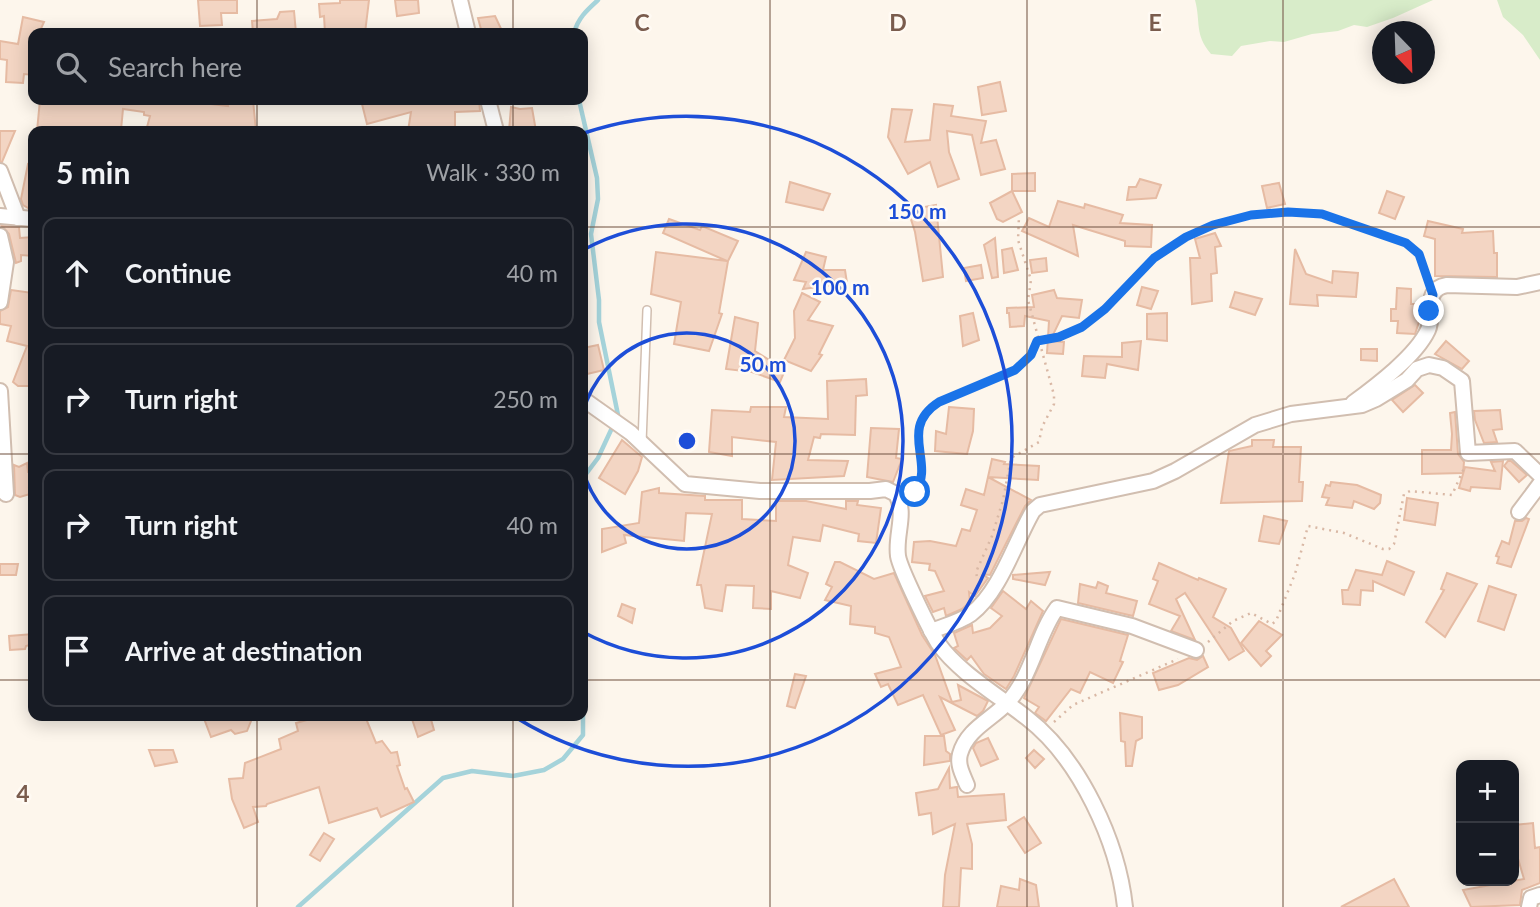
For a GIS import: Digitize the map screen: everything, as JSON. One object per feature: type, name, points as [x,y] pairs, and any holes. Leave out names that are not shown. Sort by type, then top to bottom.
[{"type":"street","points":[[460,0],[467,28]]},
{"type":"street","points":[[489,105],[495,126]]},
{"type":"street","points":[[0,172],[18,218]]},
{"type":"street","points":[[0,216],[28,219]]},
{"type":"street","points":[[0,236],[6,262],[0,302]]},
{"type":"street","points":[[1347,407],[1392,373],[1423,338],[1430,323],[1429,311],[1437,288],[1447,285],[1517,287],[1540,282]]},
{"type":"street","points":[[931,631],[973,612],[996,583],[1022,529],[1040,505],[1153,481],[1255,425],[1291,414],[1362,405],[1407,380],[1417,369],[1429,365],[1436,365],[1460,378],[1464,384],[1468,453],[1515,451],[1540,475]]},
{"type":"street","points":[[0,391],[6,494]]},
{"type":"street","points":[[588,403],[636,438],[678,481],[692,486],[760,491],[886,489],[896,494],[902,511],[898,555],[931,631],[951,657],[1045,732],[1076,774],[1091,801],[1115,858],[1125,907]]},
{"type":"street","points":[[1519,512],[1540,484]]},
{"type":"street","points":[[967,785],[960,769],[960,753],[976,728],[1007,703],[1033,661],[1055,611],[1059,608],[1132,626],[1196,650]]},
{"type":"street","points":[[1529,907],[1531,898],[1540,895]]},
{"type":"lane","points":[[636,438],[647,310]]},
{"type":"path","points":[[900,500],[914,492],[920,484],[918,430],[921,418],[927,410],[939,402],[1015,370],[1023,364],[1037,341],[1059,337],[1082,327],[1105,309],[1154,258],[1186,237],[1213,225],[1251,215],[1288,212],[1322,214],[1406,243],[1419,254],[1433,295]]},
{"type":"path","points":[[996,583],[977,577],[976,572],[992,536],[1003,500],[1011,458],[1039,442],[1042,427],[1054,404],[1051,379],[1028,300],[1031,280],[1018,240],[1019,216]]},
{"type":"path","points":[[1045,732],[1073,705],[1196,650],[1233,621],[1248,614],[1255,614],[1270,624],[1276,621],[1295,574],[1308,526],[1344,533],[1389,549],[1394,544],[1404,494],[1410,491],[1454,494],[1468,453]]},
{"type":"green space","points":[[1195,0],[1433,0],[1384,21],[1372,21],[1372,25],[1367,27],[1354,25],[1284,42],[1270,41],[1241,46],[1232,56],[1211,54],[1200,34]]},
{"type":"green space","points":[[1497,0],[1540,0],[1540,60],[1523,35],[1503,17]]},
{"type":"building","points":[[198,0],[237,0],[237,13],[221,13],[222,25],[200,26]]},
{"type":"building","points":[[340,0],[369,0],[366,28],[325,28],[319,4],[340,3]]},
{"type":"building","points":[[395,0],[418,0],[419,13],[397,16]]},
{"type":"building","points":[[294,11],[296,28],[253,28],[252,21],[277,19],[280,12]]},
{"type":"building","points":[[495,16],[501,28],[481,28],[478,18]]},
{"type":"building","points":[[23,17],[44,22],[41,28],[28,28],[28,74],[24,74],[23,83],[6,82],[7,60],[0,59],[0,41],[18,44]]},
{"type":"building","points":[[1000,82],[1006,111],[982,115],[978,87]]},
{"type":"building","points":[[934,104],[953,106],[951,116],[986,121],[981,143],[996,140],[1005,169],[981,175],[972,135],[947,131],[949,152],[959,179],[938,187],[930,162],[908,174],[888,137],[892,109],[912,110],[905,142],[930,140]]},
{"type":"building","points":[[40,105],[253,105],[256,126],[147,126],[150,116],[144,115],[144,112],[123,109],[121,126],[37,126]]},
{"type":"building","points":[[362,105],[479,105],[480,111],[455,112],[455,126],[409,126],[411,112],[367,124]]},
{"type":"building","points":[[511,107],[532,108],[535,126],[509,126]]},
{"type":"building","points":[[0,131],[15,131],[2,162],[0,162]]},
{"type":"building","points":[[28,164],[28,208],[23,205],[21,199]]},
{"type":"building","points":[[1035,173],[1035,191],[1012,191],[1012,174]]},
{"type":"building","points":[[1140,179],[1161,185],[1156,198],[1127,200],[1129,187],[1136,187]]},
{"type":"building","points":[[790,182],[830,194],[823,210],[786,202]]},
{"type":"building","points":[[1279,183],[1285,204],[1267,208],[1262,186]]},
{"type":"building","points":[[1012,191],[1022,212],[1003,222],[997,219],[990,203]]},
{"type":"building","points":[[1387,191],[1404,197],[1395,219],[1379,213]]},
{"type":"building","points":[[1058,201],[1084,208],[1085,204],[1123,215],[1120,223],[1152,225],[1151,247],[1125,246],[1125,241],[1073,225],[1078,256],[1022,231],[1029,218],[1049,227]]},
{"type":"building","points":[[936,205],[943,277],[923,281],[915,232],[908,210]]},
{"type":"building","points":[[669,219],[700,230],[702,226],[738,241],[728,261],[719,313],[722,314],[709,351],[674,344],[681,302],[651,294],[656,252],[727,261],[663,233]]},
{"type":"building","points":[[1428,221],[1463,229],[1462,233],[1493,231],[1497,277],[1435,276],[1435,239],[1424,236]]},
{"type":"building","points":[[2,226],[19,227],[20,238],[28,237],[28,256],[21,255],[21,261],[16,263],[9,234]]},
{"type":"building","points":[[1215,233],[1221,246],[1215,247],[1217,273],[1211,274],[1212,301],[1192,304],[1190,258],[1200,258],[1195,239]]},
{"type":"building","points":[[995,238],[998,277],[992,278],[984,245]]},
{"type":"building","points":[[1012,248],[1018,270],[1004,273],[1002,250]]},
{"type":"building","points":[[1295,249],[1306,274],[1332,283],[1333,271],[1358,273],[1356,297],[1317,295],[1318,306],[1290,304]]},
{"type":"building","points":[[806,252],[826,257],[823,270],[845,270],[847,283],[803,289],[806,282],[794,280]]},
{"type":"building","points":[[1046,258],[1047,271],[1032,273],[1030,260]]},
{"type":"building","points":[[981,265],[983,278],[966,281],[964,268]]},
{"type":"building","points":[[1142,287],[1158,291],[1151,309],[1137,305]]},
{"type":"building","points":[[1397,288],[1411,289],[1411,304],[1417,304],[1417,316],[1421,316],[1415,334],[1397,333],[1398,321],[1391,321],[1391,309],[1396,309]]},
{"type":"building","points":[[11,290],[28,292],[28,386],[18,386],[13,382],[27,346],[7,341],[11,326],[0,324],[0,311],[8,307]]},
{"type":"building","points":[[1054,290],[1057,298],[1082,300],[1079,318],[1062,316],[1050,341],[1064,342],[1063,354],[1047,353],[1049,321],[1025,316],[1024,326],[1010,327],[1007,313],[1007,308],[1034,307],[1032,295]]},
{"type":"building","points":[[1235,292],[1262,299],[1255,315],[1230,307]]},
{"type":"building","points":[[802,293],[820,302],[808,320],[833,326],[819,354],[822,355],[811,371],[784,360],[795,338],[794,311]]},
{"type":"building","points":[[973,313],[979,340],[963,346],[960,316]]},
{"type":"building","points":[[1167,313],[1167,341],[1147,339],[1147,314]]},
{"type":"building","points":[[735,317],[758,323],[755,351],[785,370],[780,382],[752,372],[726,369]]},
{"type":"building","points":[[1141,341],[1138,370],[1107,364],[1105,378],[1082,376],[1084,356],[1122,357],[1122,343]]},
{"type":"building","points":[[1446,341],[1469,361],[1462,369],[1435,354]]},
{"type":"building","points":[[598,345],[604,370],[588,374],[588,347]]},
{"type":"building","points":[[1361,349],[1377,349],[1377,361],[1361,360]]},
{"type":"building","points":[[866,379],[867,395],[856,396],[855,435],[821,434],[820,438],[814,437],[808,460],[848,461],[844,476],[772,480],[776,442],[732,437],[732,456],[709,452],[712,410],[750,412],[751,407],[786,407],[784,417],[828,419],[827,381]]},
{"type":"building","points":[[1415,385],[1423,393],[1403,412],[1392,400]]},
{"type":"building","points":[[949,407],[974,409],[973,431],[967,454],[935,451],[936,431],[946,434]]},
{"type":"building","points":[[1500,410],[1502,429],[1493,430],[1497,442],[1484,443],[1474,411]]},
{"type":"building","points":[[1455,412],[1458,454],[1464,462],[1463,473],[1422,474],[1422,450],[1451,450],[1450,413]]},
{"type":"building","points":[[871,428],[899,429],[896,458],[902,459],[893,482],[867,477]]},
{"type":"building","points":[[622,440],[642,457],[638,471],[625,494],[599,478]]},
{"type":"building","points":[[1252,440],[1274,440],[1273,447],[1301,447],[1299,482],[1303,482],[1302,501],[1221,503],[1229,451],[1252,446]]},
{"type":"building","points":[[992,459],[1005,462],[1004,464],[1039,466],[1038,480],[988,477]]},
{"type":"building","points":[[1503,461],[1500,489],[1471,487],[1470,491],[1459,488],[1465,467],[1495,471],[1491,462]]},
{"type":"building","points":[[1508,461],[1527,475],[1519,482],[1504,466]]},
{"type":"building","points":[[27,463],[28,495],[20,497],[15,495],[14,465],[19,467]]},
{"type":"building","points":[[988,477],[1031,500],[1025,506],[990,575],[982,574],[988,578],[975,596],[969,592],[970,602],[946,616],[944,608],[933,612],[925,596],[944,591],[935,571],[929,570],[930,564],[912,562],[914,542],[930,541],[956,546],[962,529],[970,531],[977,510],[961,505],[966,489],[984,495]]},
{"type":"building","points":[[1331,482],[1357,485],[1381,495],[1380,503],[1374,509],[1354,501],[1352,508],[1326,505],[1329,498],[1322,497],[1326,485],[1330,486]]},
{"type":"building","points":[[659,488],[659,493],[705,496],[705,500],[742,500],[742,519],[776,521],[776,501],[806,501],[846,509],[846,501],[858,501],[857,505],[881,508],[876,543],[858,541],[859,534],[823,525],[820,541],[793,537],[788,565],[808,573],[800,598],[771,591],[771,609],[753,608],[754,586],[726,585],[722,611],[705,608],[701,585],[697,585],[712,514],[686,513],[684,541],[624,535],[626,543],[602,552],[602,529],[639,523],[642,492]]},
{"type":"building","points":[[1407,498],[1438,503],[1435,525],[1404,520]]},
{"type":"building","points":[[1264,516],[1287,521],[1279,544],[1259,541]]},
{"type":"building","points":[[1529,519],[1511,567],[1497,563],[1499,557],[1496,556],[1502,541],[1509,544],[1515,521]]},
{"type":"building","points":[[1387,561],[1414,572],[1404,595],[1373,581],[1373,591],[1361,590],[1360,605],[1343,604],[1342,590],[1348,590],[1356,570],[1382,575]]},
{"type":"building","points":[[835,562],[874,579],[894,573],[922,635],[935,655],[952,702],[961,700],[958,685],[988,701],[983,711],[977,716],[940,697],[955,730],[941,735],[923,695],[898,705],[888,684],[881,687],[875,674],[901,667],[889,637],[875,633],[875,627],[850,624],[851,606],[825,600],[832,587],[826,584]]},
{"type":"building","points":[[1159,563],[1226,589],[1213,617],[1231,628],[1244,651],[1229,660],[1185,593],[1176,599],[1195,640],[1171,631],[1180,616],[1149,604],[1158,581],[1153,579]]},
{"type":"building","points":[[0,564],[18,564],[16,575],[0,575]]},
{"type":"building","points":[[1050,572],[1045,585],[1013,579],[1013,575]]},
{"type":"building","points":[[1447,573],[1477,584],[1445,637],[1426,622],[1444,590],[1441,589]]},
{"type":"building","points":[[1098,582],[1108,586],[1106,593],[1137,601],[1133,616],[1078,603],[1080,584],[1096,588]]},
{"type":"building","points":[[1489,586],[1516,595],[1504,630],[1478,621]]},
{"type":"building","points":[[1003,591],[1026,609],[1031,601],[1043,611],[1006,689],[984,674],[971,656],[967,660],[954,648],[958,646],[954,633],[972,625],[973,633],[990,628],[1002,616],[991,608]]},
{"type":"building","points":[[622,604],[635,609],[632,623],[618,616]]},
{"type":"building","points":[[1061,619],[1128,635],[1120,661],[1123,662],[1113,683],[1090,672],[1080,693],[1071,689],[1046,721],[1035,713],[1039,707],[1024,698]]},
{"type":"building","points":[[1259,621],[1282,635],[1266,651],[1271,656],[1261,666],[1241,643]]},
{"type":"building","points":[[28,634],[28,645],[25,649],[10,650],[9,636]]},
{"type":"building","points":[[1203,656],[1208,667],[1178,685],[1159,690],[1153,673],[1189,658],[1197,660]]},
{"type":"building","points":[[795,674],[806,676],[795,708],[787,706]]},
{"type":"building","points":[[1120,713],[1142,717],[1142,738],[1136,741],[1132,766],[1126,766],[1125,742],[1121,741]]},
{"type":"building","points":[[205,721],[251,721],[247,731],[235,734],[231,730],[211,737]]},
{"type":"building","points":[[367,721],[376,743],[382,741],[391,753],[397,752],[400,765],[397,766],[405,789],[407,788],[414,802],[381,817],[377,808],[329,823],[319,787],[266,806],[253,807],[258,822],[244,828],[232,799],[229,779],[243,778],[245,763],[281,749],[279,739],[298,731],[296,723]]},
{"type":"building","points":[[413,721],[431,721],[434,730],[418,737]]},
{"type":"building","points":[[925,736],[944,736],[950,761],[924,765]]},
{"type":"building","points":[[988,738],[998,759],[981,766],[973,748],[976,743]]},
{"type":"building","points":[[149,750],[173,750],[177,762],[155,766]]},
{"type":"building","points":[[1034,750],[1044,759],[1035,768],[1026,758]]},
{"type":"building","points":[[949,768],[950,788],[957,787],[958,797],[1004,794],[1006,820],[967,824],[972,844],[972,869],[961,868],[959,907],[943,907],[945,875],[955,824],[933,834],[931,813],[919,815],[916,793],[938,789]]},
{"type":"building","points":[[1024,817],[1041,843],[1025,853],[1008,827]]},
{"type":"building","points":[[1533,823],[1535,848],[1540,847],[1540,883],[1522,890],[1520,905],[1471,907],[1463,890],[1485,886],[1519,886],[1519,880],[1524,879],[1519,862],[1519,824]]},
{"type":"building","points":[[324,833],[334,839],[320,861],[310,855]]},
{"type":"building","points":[[1020,879],[1036,885],[1039,907],[997,907],[1001,886],[1019,890]]},
{"type":"building","points":[[1394,879],[1409,907],[1341,907]]},
{"type":"waterway","points":[[576,28],[580,19],[598,0]]},
{"type":"waterway","points":[[580,105],[585,126]]},
{"type":"waterway","points":[[588,139],[597,178],[598,199],[591,234],[599,322],[618,415],[598,458],[588,471]]},
{"type":"waterway","points":[[298,907],[443,778],[472,771],[513,776],[544,770],[563,759],[583,735],[583,721]]},
{"type":"route","points":[[915,492],[920,484],[921,473],[918,430],[921,418],[927,410],[939,402],[1015,370],[1031,355],[1037,341],[1059,337],[1082,327],[1105,309],[1154,258],[1186,237],[1213,225],[1251,215],[1288,212],[1322,214],[1406,243],[1419,254],[1433,295],[1429,311]]}]
